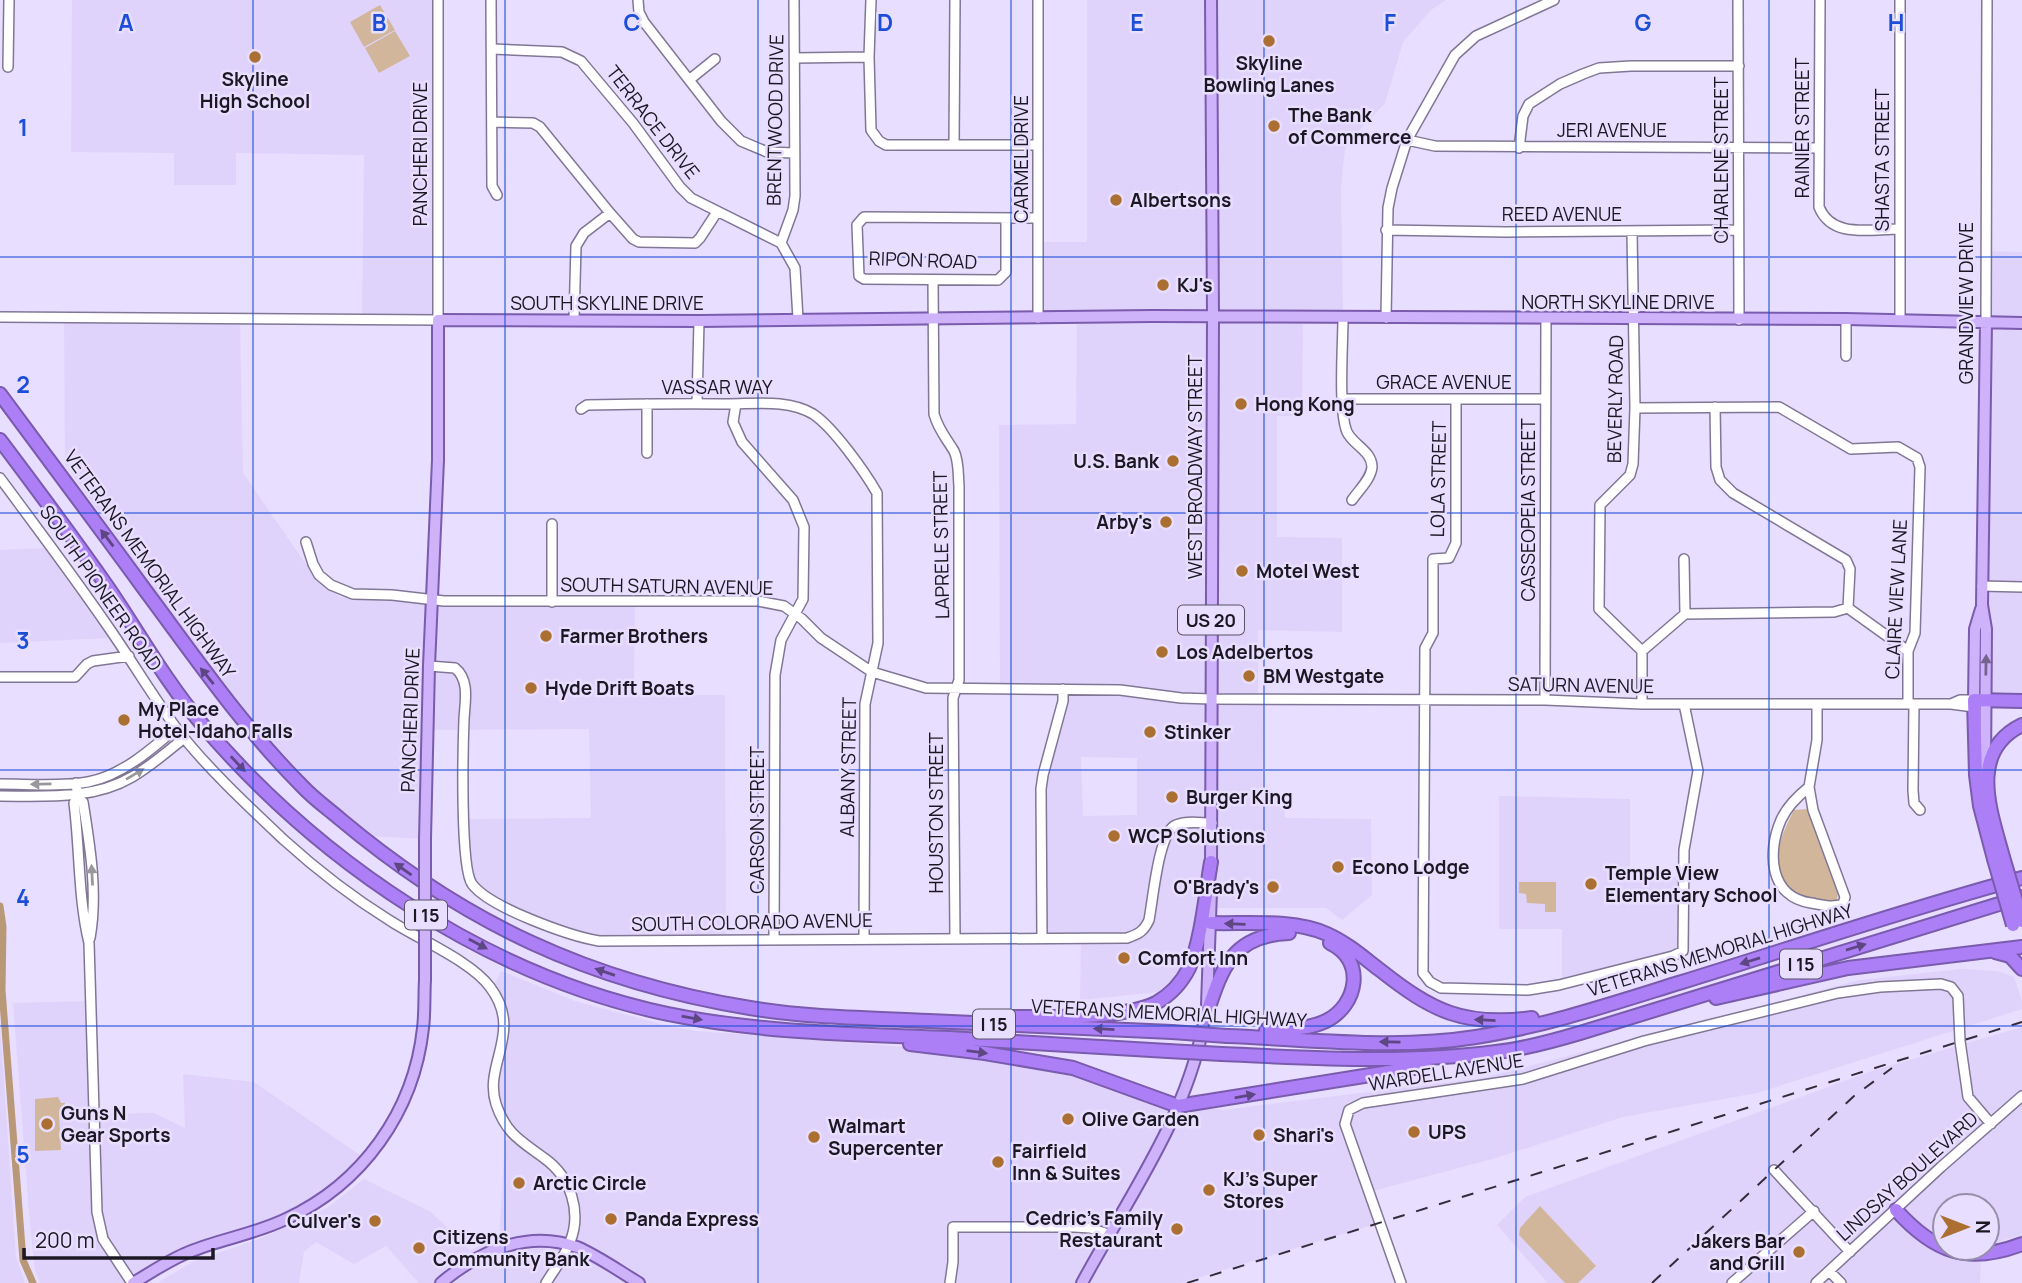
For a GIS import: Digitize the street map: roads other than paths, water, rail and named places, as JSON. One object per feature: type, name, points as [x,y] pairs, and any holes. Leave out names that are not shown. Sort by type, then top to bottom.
[{"type":"highway","name":"VETERANS MEMORIAL HIGHWAY","points":[[0,394],[201,668],[262,744],[303,788],[381,854],[440,895],[488,923],[601,972],[662,990],[755,1009],[872,1018],[1392,1043],[1456,1039],[1550,1021],[1648,993],[2022,877]]},
{"type":"highway","name":"VETERANS MEMORIAL HIGHWAY","points":[[0,440],[199,720],[263,790],[324,844],[428,916],[483,947],[556,980],[663,1013],[747,1028],[836,1034],[1362,1060],[1424,1059],[1498,1052],[1580,1034],[2022,897]]},
{"type":"highway","points":[[1979,703],[2022,701]]},
{"type":"highway","points":[[1979,703],[2022,708]]},
{"type":"highway","name":"GRANDVIEW DRIVE","points":[[1979,703],[1976,775],[1980,806],[1999,858],[2017,923],[2021,950]]},
{"type":"highway","points":[[1986,785],[1994,751],[2004,737],[2022,725]]},
{"type":"highway","name":"GRANDVIEW DRIVE","points":[[1986,785],[1999,858]]},
{"type":"highway","points":[[872,1018],[1071,1016],[1126,1011],[1153,1004],[1174,990],[1189,968],[1198,940],[1212,862]]},
{"type":"highway","points":[[1211,923],[1298,927],[1321,932],[1348,945],[1425,1004],[1464,1018],[1511,1021],[1648,993]]},
{"type":"highway","points":[[1205,1019],[1224,967],[1247,943],[1261,937],[1288,933],[1306,934],[1336,946],[1348,957],[1354,979],[1353,991],[1348,1003],[1327,1020],[1301,1028],[1227,1033]]},
{"type":"highway","points":[[1580,1034],[1839,970],[1985,951],[2021,950]]},
{"type":"highway","points":[[1985,951],[2010,956],[2022,969]]},
{"type":"highway","points":[[836,1034],[1051,1063],[1105,1077],[1178,1106],[1498,1052]]},
{"type":"highway","points":[[1896,1210],[1932,1243],[1956,1253],[1979,1254],[2008,1249],[2022,1243]]},
{"type":"main road","name":"WEST BROADWAY STREET","points":[[1082,1283],[1178,1106],[1195,1062],[1205,1019],[1212,862],[1213,317],[1210,0]]},
{"type":"main road","name":"SOUTH SKYLINE DRIVE","points":[[438,320],[1213,317]]},
{"type":"main road","name":"NORTH SKYLINE DRIVE","points":[[1213,317],[1846,319],[2022,323]]},
{"type":"main road","name":"PANCHERI DRIVE","points":[[132,1283],[191,1251],[267,1227],[318,1202],[344,1183],[379,1146],[399,1111],[411,1082],[424,1028],[429,666],[438,460],[438,320]]},
{"type":"main road","name":"GRANDVIEW DRIVE","points":[[1986,322],[1982,586],[1986,629],[1979,703],[1986,785]]},
{"type":"main road","points":[[440,1283],[459,1267],[495,1248],[537,1242],[570,1245],[639,1283]]},
{"type":"street","points":[[8,68],[9,0]]},
{"type":"street","name":"PANCHERI DRIVE","points":[[438,0],[438,320]]},
{"type":"street","points":[[491,0],[492,186],[496,195]]},
{"type":"street","points":[[638,0],[639,12],[644,22],[741,141],[767,152],[794,153]]},
{"type":"street","name":"BRENTWOOD DRIVE","points":[[781,243],[793,210],[793,0]]},
{"type":"street","points":[[871,0],[871,130],[879,141],[886,145],[1038,145]]},
{"type":"street","points":[[954,145],[955,0]]},
{"type":"street","name":"CARMEL DRIVE","points":[[1038,0],[1038,318]]},
{"type":"street","points":[[1386,318],[1386,230],[1392,188],[1407,140],[1455,55],[1476,36],[1554,0]]},
{"type":"street","name":"CHARLENE STREET","points":[[1738,0],[1739,320]]},
{"type":"street","name":"RAINIER STREET","points":[[1820,0],[1819,207],[1824,219],[1843,229],[1899,229]]},
{"type":"street","name":"SHASTA STREET","points":[[1900,0],[1900,320]]},
{"type":"street","name":"GRANDVIEW DRIVE","points":[[1986,322],[1987,0]]},
{"type":"street","name":"TERRACE DRIVE","points":[[492,50],[562,52],[581,61],[691,198],[781,243]]},
{"type":"street","points":[[795,58],[869,57]]},
{"type":"street","points":[[689,80],[715,59]]},
{"type":"street","points":[[1519,148],[1523,116],[1529,104],[1560,84],[1599,68],[1739,66]]},
{"type":"street","points":[[492,122],[533,123],[540,127],[610,214],[639,242],[695,243],[716,212]]},
{"type":"street","name":"JERI AVENUE","points":[[1407,140],[1436,146],[1519,148],[1818,148]]},
{"type":"street","points":[[574,320],[576,246],[584,233],[610,214]]},
{"type":"street","name":"RIPON ROAD","points":[[1006,218],[1006,272],[998,280],[864,279],[859,276],[857,236],[859,220],[864,217],[1038,218]]},
{"type":"street","name":"REED AVENUE","points":[[1386,230],[1738,230]]},
{"type":"street","name":"BEVERLY ROAD","points":[[1632,232],[1635,408],[1633,464],[1630,475],[1600,506],[1598,609],[1642,651]]},
{"type":"street","points":[[781,243],[795,268],[799,319]]},
{"type":"street","name":"LAPRELE STREET","points":[[933,280],[934,414],[958,462],[959,680],[956,690]]},
{"type":"street","name":"SOUTH SKYLINE DRIVE","points":[[0,317],[438,320]]},
{"type":"street","points":[[1343,318],[1343,399],[1348,435],[1369,456],[1372,467],[1368,479],[1352,499]]},
{"type":"street","name":"CASSEOPEIA STREET","points":[[1545,700],[1546,319]]},
{"type":"street","points":[[1846,319],[1846,356]]},
{"type":"street","points":[[698,403],[699,321]]},
{"type":"street","name":"GRACE AVENUE","points":[[1343,399],[1545,399]]},
{"type":"street","name":"LOLA STREET","points":[[1424,699],[1425,648],[1433,633],[1433,559],[1449,558],[1456,543],[1456,400]]},
{"type":"street","name":"VASSAR WAY","points":[[581,409],[587,405],[775,403],[813,414],[867,475]]},
{"type":"street","points":[[647,404],[647,453]]},
{"type":"street","name":"CARSON STREET","points":[[736,404],[733,422],[741,442],[780,484],[800,513],[804,527],[803,599],[781,640],[775,675],[774,939]]},
{"type":"street","points":[[1715,407],[1716,467],[1720,480],[1733,493],[1846,560],[1850,569],[1848,608]]},
{"type":"street","name":"CLAIRE VIEW LANE","points":[[1635,408],[1779,407],[1851,449],[1898,447],[1917,458],[1920,467],[1915,633],[1908,651],[1913,790],[1914,803],[1920,810]]},
{"type":"street","name":"ALBANY STREET","points":[[864,938],[865,704],[878,643],[877,493],[867,475]]},
{"type":"street","name":"SOUTH PIONEER ROAD","points":[[0,478],[89,599],[184,738],[255,811],[315,866],[389,920],[468,968],[492,989],[501,1007],[504,1022],[504,1041],[494,1078],[495,1102],[505,1125],[514,1137],[553,1164],[567,1183],[574,1202],[575,1215],[570,1245]]},
{"type":"street","points":[[552,524],[552,601]]},
{"type":"street","name":"SOUTH SATURN AVENUE","points":[[306,542],[319,575],[342,591],[433,600],[758,601],[784,606],[821,638],[872,672],[926,688],[1123,690],[1211,699]]},
{"type":"street","points":[[1684,559],[1685,614]]},
{"type":"street","points":[[1982,586],[2022,587]]},
{"type":"street","points":[[1642,704],[1642,651],[1685,614],[1834,612],[1848,608]]},
{"type":"street","points":[[1848,608],[1908,651]]},
{"type":"street","points":[[0,677],[75,677],[93,661],[129,656]]},
{"type":"street","name":"SOUTH COLORADO AVENUE","points":[[429,666],[455,668],[464,679],[466,871],[471,883],[498,904],[581,938],[1127,938],[1138,935],[1149,920],[1161,853],[1170,830],[1185,823],[1212,823]]},
{"type":"street","name":"HOUSTON STREET","points":[[955,937],[953,698],[956,690]]},
{"type":"street","points":[[1042,937],[1041,789],[1063,701],[1063,690]]},
{"type":"street","name":"SATURN AVENUE","points":[[1211,699],[1545,700],[1642,704],[1817,705],[1951,704],[1960,699],[1979,703]]},
{"type":"street","points":[[1424,699],[1423,973],[1430,982],[1441,988],[1528,990],[1562,985],[1674,956],[1683,951],[1684,850],[1698,771],[1684,704]]},
{"type":"street","points":[[1810,787],[1796,797],[1781,819],[1773,846],[1772,866],[1777,880],[1794,898],[1835,907],[1843,904],[1845,897],[1813,810],[1810,787],[1817,740],[1817,705]]},
{"type":"street","points":[[0,784],[90,782],[116,773],[176,728]]},
{"type":"street","points":[[0,796],[78,797],[105,789],[131,778],[184,738]]},
{"type":"street","points":[[76,783],[78,797],[83,802],[91,858],[94,915],[89,943]]},
{"type":"street","points":[[40,796],[66,803],[76,826]]},
{"type":"street","points":[[78,797],[74,803],[83,917],[89,943],[99,1226],[107,1248],[132,1283]]},
{"type":"street","name":"WARDELL AVENUE","points":[[1401,1283],[1345,1124],[1349,1110],[1363,1103],[1523,1079],[1644,1041],[1838,993],[1880,987],[1941,984],[1951,987],[1958,996],[1960,1041],[1968,1097],[1991,1124]]},
{"type":"street","name":"LINDSAY BOULEVARD","points":[[1816,1283],[2022,1096]]},
{"type":"street","points":[[1774,1170],[1850,1252]]},
{"type":"street","points":[[1732,1283],[1814,1211]]},
{"type":"street","points":[[950,1283],[953,1227],[1074,1227],[1090,1228],[1108,1234]]},
{"type":"street","points":[[546,1283],[570,1245]]},
{"type":"street","points":[[1829,1271],[1840,1283]]},
{"type":"waterway","points":[[0,906],[3,927],[2,990],[23,1260],[33,1283]]},
{"type":"railway","points":[[1187,1283],[2022,1022]]},
{"type":"railway","points":[[1652,1283],[1854,1096],[1892,1068]]},
{"type":"place","name":"Skyline Bowling Lanes","points":[[1269,41]]},
{"type":"place","name":"Skyline High School","points":[[255,57]]},
{"type":"place","name":"The Bank of Commerce","points":[[1274,126]]},
{"type":"place","name":"Albertsons","points":[[1116,200]]},
{"type":"place","name":"KJ's","points":[[1163,285]]},
{"type":"place","name":"Hong Kong","points":[[1241,404]]},
{"type":"place","name":"U.S. Bank","points":[[1173,461]]},
{"type":"place","name":"Arby's","points":[[1166,522]]},
{"type":"place","name":"Motel West","points":[[1242,571]]},
{"type":"place","name":"Farmer Brothers","points":[[546,636]]},
{"type":"place","name":"Los Adelbertos","points":[[1162,652]]},
{"type":"place","name":"BM Westgate","points":[[1249,676]]},
{"type":"place","name":"Hyde Drift Boats","points":[[531,688]]},
{"type":"place","name":"My Place Hotel-Idaho Falls","points":[[124,720]]},
{"type":"place","name":"Stinker","points":[[1150,732]]},
{"type":"place","name":"Burger King","points":[[1172,797]]},
{"type":"place","name":"WCP Solutions","points":[[1114,836]]},
{"type":"place","name":"Econo Lodge","points":[[1338,867]]},
{"type":"place","name":"Temple View Elementary School","points":[[1591,884]]},
{"type":"place","name":"O'Brady's","points":[[1273,887]]},
{"type":"place","name":"Comfort Inn","points":[[1124,958]]},
{"type":"place","name":"Olive Garden","points":[[1068,1119]]},
{"type":"place","name":"Guns N Gear Sports","points":[[47,1124]]},
{"type":"place","name":"UPS","points":[[1414,1132]]},
{"type":"place","name":"Shari's","points":[[1259,1135]]},
{"type":"place","name":"Walmart Supercenter","points":[[814,1137]]},
{"type":"place","name":"Fairfield Inn & Suites","points":[[998,1162]]},
{"type":"place","name":"Arctic Circle","points":[[519,1183]]},
{"type":"place","name":"KJ’s Super Stores","points":[[1209,1190]]},
{"type":"place","name":"Panda Express","points":[[611,1219]]},
{"type":"place","name":"Culver's","points":[[375,1221]]},
{"type":"place","name":"Cedric's Family Restaurant","points":[[1177,1229]]},
{"type":"place","name":"Citizens Community Bank","points":[[419,1248]]},
{"type":"place","name":"Jakers Bar and Grill","points":[[1799,1252]]}]
